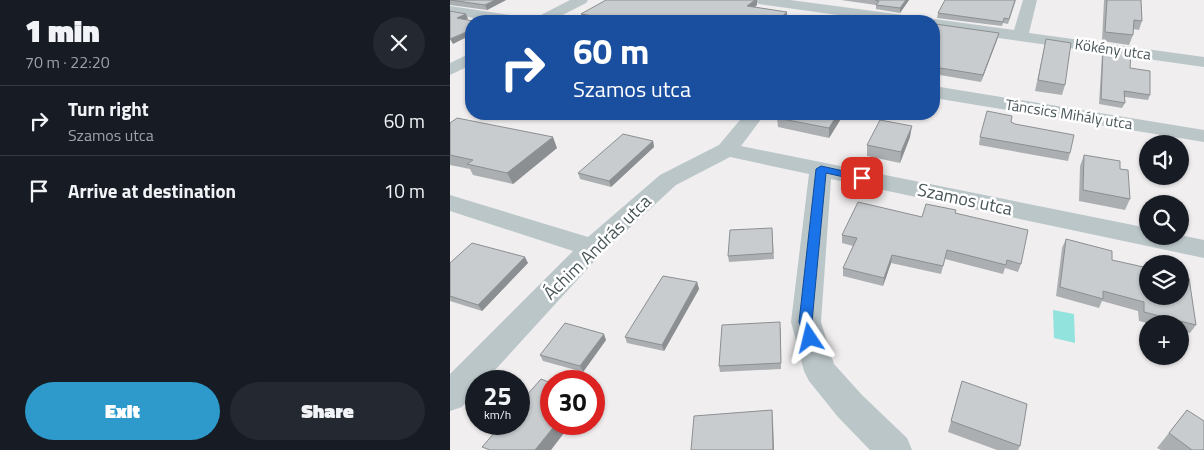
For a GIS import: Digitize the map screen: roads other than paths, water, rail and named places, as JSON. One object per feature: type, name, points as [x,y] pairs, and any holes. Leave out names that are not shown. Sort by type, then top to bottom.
[{"type":"street","points":[[552,15],[581,0]]},
{"type":"street","points":[[759,0],[807,3],[831,15]]},
{"type":"street","points":[[1020,36],[1030,0]]},
{"type":"street","points":[[450,10],[480,15]]},
{"type":"street","name":"Kökény utca","points":[[940,25],[1204,62]]},
{"type":"street","points":[[450,70],[465,61]]},
{"type":"street","name":"Táncsics Mihály utca","points":[[940,93],[1204,136]]},
{"type":"street","name":"Áchim András utca","points":[[450,396],[592,248],[668,180],[727,150],[750,120]]},
{"type":"street","name":"Szamos utca","points":[[727,150],[1204,249]]},
{"type":"street","points":[[821,169],[806,322],[820,371],[850,406],[894,450]]},
{"type":"street","points":[[450,203],[592,248]]},
{"type":"water","points":[[1053,310],[1074,314],[1075,343],[1054,338]]}]
